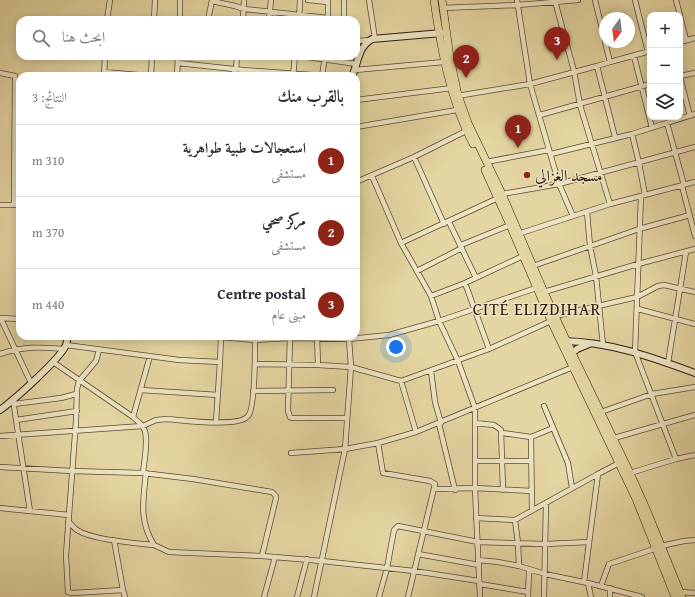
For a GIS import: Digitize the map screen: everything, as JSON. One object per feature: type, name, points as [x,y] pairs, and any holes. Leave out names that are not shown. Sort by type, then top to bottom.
[{"type":"main road","points":[[434,0],[455,93],[457,110],[466,131],[500,196],[510,225],[517,234],[523,256],[536,288],[553,318],[570,355],[614,438],[622,462],[630,473],[659,547]]},
{"type":"main road","points":[[442,0],[444,62],[455,93],[517,234],[533,266],[553,318]]},
{"type":"main road","points":[[570,355],[573,367],[622,462],[679,595]]},
{"type":"street","points":[[108,16],[110,0]]},
{"type":"street","points":[[154,16],[155,0]]},
{"type":"street","points":[[180,0],[180,16]]},
{"type":"street","points":[[209,16],[212,0],[244,9],[293,16]]},
{"type":"street","points":[[243,16],[244,0]]},
{"type":"street","points":[[269,16],[271,0]]},
{"type":"street","points":[[299,16],[300,0]]},
{"type":"street","points":[[308,0],[328,1],[328,16]]},
{"type":"street","points":[[344,0],[344,16]]},
{"type":"street","points":[[369,0],[374,39]]},
{"type":"street","points":[[442,8],[483,3],[578,0]]},
{"type":"street","points":[[595,0],[599,16]]},
{"type":"street","points":[[635,0],[648,48]]},
{"type":"street","points":[[676,0],[679,12]]},
{"type":"street","points":[[555,1],[574,72],[580,105],[610,204]]},
{"type":"street","points":[[518,2],[530,84],[559,184],[573,216]]},
{"type":"street","points":[[683,28],[686,40]]},
{"type":"street","points":[[360,41],[442,33]]},
{"type":"street","points":[[683,41],[695,38]]},
{"type":"street","points":[[360,54],[363,46],[374,39]]},
{"type":"street","points":[[607,48],[610,62]]},
{"type":"street","points":[[360,100],[455,93],[530,84],[647,52]]},
{"type":"street","points":[[634,56],[652,128]]},
{"type":"street","points":[[104,72],[105,60]]},
{"type":"street","points":[[150,72],[152,60]]},
{"type":"street","points":[[177,72],[178,60]]},
{"type":"street","points":[[235,72],[236,60]]},
{"type":"street","points":[[293,72],[295,60]]},
{"type":"street","points":[[323,72],[324,60]]},
{"type":"street","points":[[331,60],[354,70],[444,62]]},
{"type":"street","points":[[354,70],[358,60]]},
{"type":"street","points":[[178,64],[264,72]]},
{"type":"street","points":[[597,66],[616,138]]},
{"type":"street","points":[[683,75],[695,72]]},
{"type":"street","points":[[0,73],[15,76],[14,205],[0,205]]},
{"type":"street","points":[[486,162],[592,144],[667,124],[692,115],[682,84]]},
{"type":"street","points":[[540,115],[580,105],[647,85]]},
{"type":"street","points":[[360,126],[457,110]]},
{"type":"street","points":[[667,124],[695,236]]},
{"type":"street","points":[[360,180],[414,158],[466,131]]},
{"type":"street","points":[[632,134],[640,163],[643,195],[639,229],[638,310],[635,352],[676,459]]},
{"type":"street","points":[[401,243],[446,223],[500,196],[559,184],[695,147]]},
{"type":"street","points":[[414,158],[446,223],[462,247],[476,278]]},
{"type":"street","points":[[372,176],[401,243],[431,296],[439,322],[458,361],[475,408],[475,488],[480,597]]},
{"type":"street","points":[[517,234],[610,204],[695,182]]},
{"type":"street","points":[[587,212],[590,246],[596,276],[603,345]]},
{"type":"street","points":[[533,266],[639,229],[690,215]]},
{"type":"street","points":[[417,271],[462,247],[510,225]]},
{"type":"street","points":[[544,292],[695,249]]},
{"type":"street","points":[[668,363],[686,252]]},
{"type":"street","points":[[431,296],[465,283],[523,256]]},
{"type":"street","points":[[465,283],[490,349]]},
{"type":"street","points":[[255,364],[351,367],[401,381],[490,349],[553,318],[638,297],[658,286],[664,285],[695,292]]},
{"type":"street","points":[[360,338],[389,335],[439,322],[536,288]]},
{"type":"street","points":[[638,310],[695,324]]},
{"type":"street","points":[[16,319],[0,318],[31,383]]},
{"type":"street","points":[[0,410],[13,402],[53,362],[65,347],[67,340]]},
{"type":"street","points":[[216,422],[221,340]]},
{"type":"street","points":[[0,436],[142,426],[156,420],[166,418],[232,423],[248,418],[251,411],[253,391],[255,340]]},
{"type":"street","points":[[290,340],[288,411],[290,417],[347,418]]},
{"type":"street","points":[[317,340],[318,365]]},
{"type":"street","points":[[314,597],[345,449],[351,367],[349,340]]},
{"type":"street","points":[[564,341],[614,346],[695,372]]},
{"type":"street","points":[[570,355],[577,349],[590,344]]},
{"type":"street","points":[[0,354],[14,349],[27,347],[65,347],[179,360],[220,362]]},
{"type":"street","points":[[99,350],[96,361],[79,381],[76,394],[76,430],[66,555],[68,592],[124,590]]},
{"type":"street","points":[[133,417],[150,356]]},
{"type":"street","points":[[53,362],[133,417],[145,429],[143,514],[147,533],[154,545]]},
{"type":"street","points":[[292,453],[345,449],[378,443],[416,432],[573,367]]},
{"type":"street","points":[[431,371],[435,402],[455,490]]},
{"type":"street","points":[[401,381],[416,432]]},
{"type":"street","points":[[601,412],[652,394],[695,387]]},
{"type":"street","points":[[141,390],[218,395]]},
{"type":"street","points":[[253,391],[333,390]]},
{"type":"street","points":[[13,402],[61,398],[76,394]]},
{"type":"street","points":[[13,402],[30,511]]},
{"type":"street","points":[[544,406],[568,463],[572,488]]},
{"type":"street","points":[[16,420],[77,411]]},
{"type":"street","points":[[614,438],[695,415]]},
{"type":"street","points":[[475,422],[494,425],[499,428],[502,434],[504,490]]},
{"type":"street","points":[[502,434],[531,437],[553,428]]},
{"type":"street","points":[[531,437],[532,510]]},
{"type":"street","points":[[378,443],[383,473],[432,481],[435,484],[408,597]]},
{"type":"street","points":[[630,473],[676,459],[695,455]]},
{"type":"street","points":[[475,461],[531,461]]},
{"type":"street","points":[[476,518],[516,520],[622,462]]},
{"type":"street","points":[[0,467],[145,473],[194,479],[265,491],[274,494],[276,498],[262,556]]},
{"type":"street","points":[[591,597],[586,582],[589,542],[598,474]]},
{"type":"street","points":[[434,489],[455,490],[475,488],[532,490]]},
{"type":"street","points":[[544,597],[546,503]]},
{"type":"street","points":[[0,508],[69,515]]},
{"type":"street","points":[[516,520],[519,566]]},
{"type":"street","points":[[68,521],[76,529],[83,533],[114,540],[154,545],[169,552],[275,557],[414,571],[479,582],[528,595],[529,570]]},
{"type":"street","points":[[380,597],[395,527],[400,526],[478,542],[546,544],[589,542]]},
{"type":"street","points":[[114,540],[125,597]]},
{"type":"street","points":[[601,586],[609,564],[659,547],[695,540]]},
{"type":"street","points":[[418,554],[478,562],[498,562],[519,566],[529,570],[586,582],[640,597]]},
{"type":"street","points":[[264,597],[275,557]]},
{"type":"street","points":[[297,597],[307,560]]},
{"type":"street","points":[[610,588],[610,597]]},
{"type":"street","points":[[679,595],[695,593]]},
{"type":"place","name":"Centre postal","points":[[557,60]]},
{"type":"place","name":"مركز صحي","points":[[466,78]]},
{"type":"place","name":"استعجالات طبية طواهرية","points":[[518,148]]},
{"type":"place","name":"مسجد الغزالي","points":[[527,175]]},
{"type":"district","name":"CITÉ ELIZDIHAR","points":[[537,308]]}]
